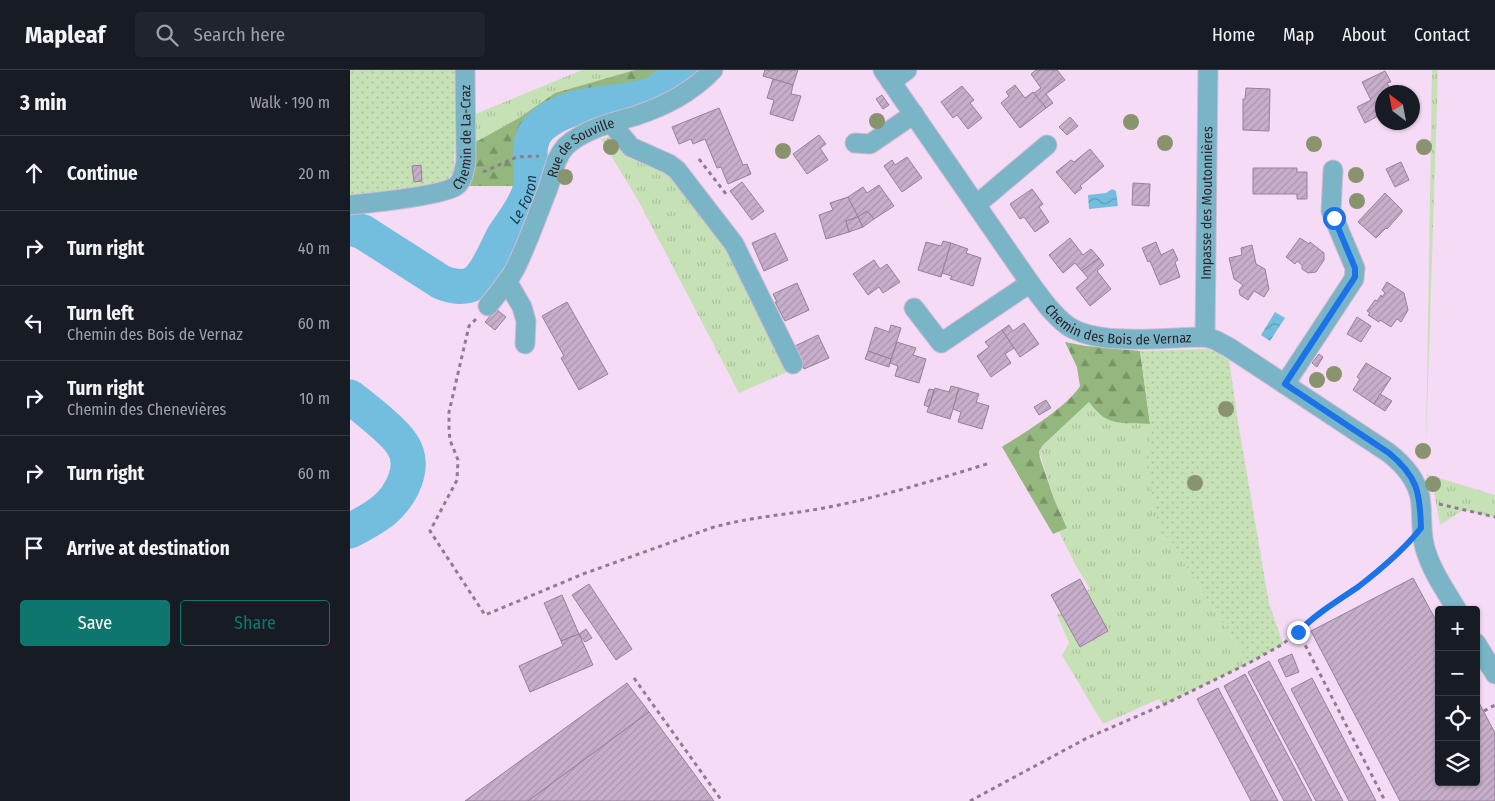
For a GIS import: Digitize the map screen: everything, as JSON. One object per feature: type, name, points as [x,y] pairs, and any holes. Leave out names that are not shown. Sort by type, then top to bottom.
[{"type":"street","name":"Chemin de La-Craz","points":[[350,205],[382,202],[427,194],[456,186],[463,176],[466,161],[465,70]]},
{"type":"street","name":"Rue de Souville","points":[[488,306],[515,268],[548,189],[556,162],[563,150],[581,136],[674,100],[696,86],[713,70]]},
{"type":"street","points":[[887,76],[907,70]]},
{"type":"street","name":"Impasse des Moutonnières","points":[[1205,337],[1208,70]]},
{"type":"street","name":"Chemin des Bois de Vernaz","points":[[887,76],[1030,283],[1044,302],[1063,322],[1077,331],[1092,336],[1119,339],[1205,337],[1222,343],[1395,458],[1412,479],[1420,497]]},
{"type":"street","points":[[855,142],[870,144],[914,114]]},
{"type":"street","points":[[611,123],[631,147],[669,164],[677,170],[734,244],[793,364]]},
{"type":"street","points":[[976,205],[1047,145]]},
{"type":"street","points":[[1285,384],[1354,279],[1355,268],[1331,212],[1333,170]]},
{"type":"street","points":[[507,281],[522,307],[526,322],[525,344]]},
{"type":"street","points":[[914,308],[940,344],[1030,283]]},
{"type":"street","points":[[1420,497],[1424,547],[1434,572],[1455,606]]},
{"type":"street","points":[[1480,650],[1495,674]]},
{"type":"path","points":[[456,186],[502,162],[517,157],[542,156]]},
{"type":"path","points":[[699,159],[726,194]]},
{"type":"path","points":[[488,306],[469,326],[449,412],[448,430],[458,460],[457,480],[453,491],[430,530],[485,615],[582,574],[711,528],[732,522],[824,508],[893,492],[922,485],[990,462]]},
{"type":"path","points":[[1420,497],[1449,507],[1495,517]]},
{"type":"path","points":[[970,801],[1087,738],[1163,705],[1249,663],[1283,644],[1309,621],[1360,585],[1387,563],[1421,528]]},
{"type":"path","points":[[1298,632],[1385,801]]},
{"type":"path","points":[[634,678],[722,801]]},
{"type":"path","points":[[1484,711],[1495,705]]},
{"type":"green space","points":[[350,70],[457,70],[454,171],[448,179],[441,183],[350,199]]},
{"type":"green space","points":[[582,70],[635,70],[555,93],[519,118],[474,143],[473,115]]},
{"type":"green space","points":[[635,70],[675,70],[646,90],[568,99],[548,109],[531,123],[523,136],[517,174],[519,186],[466,186],[474,143],[519,118],[555,93]]},
{"type":"green space","points":[[1432,70],[1438,70],[1426,447]]},
{"type":"green space","points":[[609,137],[629,158],[669,175],[726,249],[787,372],[739,393],[639,202],[601,139]]},
{"type":"green space","points":[[1065,342],[1140,351],[1150,424],[1123,423],[1109,420],[1102,416],[1089,402],[1043,445],[1039,451],[1040,458],[1054,499],[1067,528],[1053,534],[1002,447],[1055,411],[1080,386],[1077,367]]},
{"type":"green space","points":[[1207,349],[1229,360],[1269,603],[1283,644],[1249,663],[1169,537],[1161,539],[1147,468],[1147,453],[1152,433],[1140,351]]},
{"type":"green space","points":[[1089,402],[1102,416],[1115,422],[1150,424],[1153,433],[1147,453],[1161,539],[1169,537],[1249,663],[1163,705],[1159,699],[1103,724],[1062,655],[1069,643],[1057,615],[1061,613],[1080,647],[1108,631],[1086,591],[1090,589],[1059,532],[1067,527],[1054,499],[1039,451]]},
{"type":"green space","points":[[1426,474],[1495,495],[1495,517],[1463,510],[1440,525],[1433,487]]},
{"type":"water","points":[[1112,189],[1116,191],[1118,206],[1089,209],[1088,195],[1106,193]]},
{"type":"water","points":[[1275,312],[1285,318],[1270,341],[1261,335]]},
{"type":"building","points":[[765,70],[798,70],[793,85],[763,76]]},
{"type":"building","points":[[1036,70],[1057,70],[1065,80],[1046,94],[1053,103],[1046,108],[1034,93],[1041,88],[1031,74]]},
{"type":"building","points":[[1385,71],[1391,82],[1387,83],[1388,85],[1375,85],[1375,118],[1365,123],[1357,107],[1371,100],[1362,82]]},
{"type":"building","points":[[773,79],[793,85],[791,94],[801,96],[793,121],[770,114],[774,100],[767,98]]},
{"type":"building","points":[[1015,85],[1025,98],[1033,92],[1046,108],[1020,128],[1001,103],[1009,96],[1006,92]]},
{"type":"building","points":[[962,86],[974,100],[970,103],[982,118],[968,129],[957,115],[953,118],[941,102]]},
{"type":"building","points":[[1246,88],[1270,89],[1269,131],[1243,130],[1243,99],[1245,99]]},
{"type":"building","points":[[882,95],[889,105],[883,109],[876,99]]},
{"type":"building","points":[[719,108],[743,165],[747,164],[751,174],[728,184],[721,167],[717,168],[705,139],[693,144],[691,139],[679,144],[672,127]]},
{"type":"building","points":[[1070,117],[1078,126],[1067,135],[1059,127]]},
{"type":"building","points":[[819,135],[826,144],[820,148],[828,160],[807,174],[793,154]]},
{"type":"building","points":[[1090,149],[1104,166],[1080,186],[1082,188],[1075,194],[1056,172],[1071,160],[1074,162]]},
{"type":"building","points":[[907,157],[922,178],[902,192],[884,166],[892,160],[895,165]]},
{"type":"building","points":[[1401,162],[1409,180],[1395,187],[1386,169]]},
{"type":"building","points":[[421,165],[422,181],[414,182],[412,166]]},
{"type":"building","points":[[1253,168],[1297,168],[1297,172],[1307,172],[1307,199],[1297,199],[1297,194],[1253,194]]},
{"type":"building","points":[[742,182],[764,211],[752,220],[730,191]]},
{"type":"building","points":[[1133,183],[1150,184],[1149,206],[1132,205]]},
{"type":"building","points":[[879,185],[894,206],[874,219],[867,211],[858,217],[848,197],[863,187],[867,193]]},
{"type":"building","points":[[1032,189],[1043,204],[1039,207],[1049,222],[1035,232],[1024,217],[1020,219],[1010,204]]},
{"type":"building","points":[[1385,193],[1402,212],[1376,238],[1358,222]]},
{"type":"building","points":[[848,197],[858,217],[846,221],[849,232],[826,239],[819,215],[833,210],[830,203]]},
{"type":"building","points":[[867,211],[874,219],[863,227],[858,217]]},
{"type":"building","points":[[858,217],[863,227],[849,232],[846,221]]},
{"type":"building","points":[[775,233],[788,260],[764,271],[752,243]]},
{"type":"building","points":[[1070,238],[1083,255],[1091,249],[1099,258],[1082,271],[1075,263],[1063,273],[1049,255]]},
{"type":"building","points":[[1300,238],[1309,244],[1310,242],[1324,253],[1324,260],[1316,272],[1308,273],[1302,269],[1302,265],[1297,261],[1295,264],[1286,257]]},
{"type":"building","points":[[943,241],[951,243],[941,277],[918,270],[926,242],[941,246]]},
{"type":"building","points":[[1156,242],[1161,255],[1173,249],[1178,260],[1175,262],[1180,277],[1160,285],[1150,261],[1148,262],[1142,248]]},
{"type":"building","points":[[951,243],[968,249],[966,253],[981,258],[973,286],[950,279],[952,276],[942,273]]},
{"type":"building","points":[[1252,245],[1256,264],[1265,269],[1269,289],[1264,297],[1254,291],[1248,300],[1240,295],[1239,290],[1243,285],[1234,279],[1229,258],[1242,255],[1241,248]]},
{"type":"building","points":[[1099,258],[1104,265],[1097,271],[1111,289],[1090,306],[1076,288],[1088,278],[1082,271]]},
{"type":"building","points":[[874,260],[880,269],[887,264],[900,282],[883,293],[879,287],[868,295],[853,274]]},
{"type":"building","points":[[1387,282],[1404,293],[1408,310],[1401,322],[1397,319],[1391,327],[1368,315],[1370,313],[1367,311],[1375,300],[1377,301],[1385,293],[1382,290]]},
{"type":"building","points":[[797,283],[809,310],[785,321],[773,294]]},
{"type":"building","points":[[567,302],[608,374],[579,390],[561,358],[564,356],[542,316]]},
{"type":"building","points":[[496,309],[506,317],[495,330],[485,322]]},
{"type":"building","points":[[1357,317],[1371,326],[1361,342],[1347,334]]},
{"type":"building","points":[[1024,323],[1039,344],[1020,357],[1002,330],[1009,325],[1013,331]]},
{"type":"building","points":[[891,325],[901,328],[891,359],[868,351],[875,327],[889,332]]},
{"type":"building","points":[[1002,330],[1014,348],[1005,354],[1011,363],[991,377],[977,356],[989,347],[985,342]]},
{"type":"building","points":[[818,335],[829,358],[804,369],[795,346]]},
{"type":"building","points":[[897,342],[916,348],[913,355],[926,359],[919,383],[895,376],[898,366],[890,363]]},
{"type":"building","points":[[868,351],[891,359],[889,367],[865,359]]},
{"type":"building","points":[[1319,354],[1323,357],[1317,367],[1312,363]]},
{"type":"building","points":[[1366,363],[1391,378],[1374,404],[1353,390],[1360,379],[1357,377]]},
{"type":"building","points":[[951,386],[959,388],[950,419],[927,412],[935,388],[949,392]]},
{"type":"building","points":[[959,388],[979,394],[976,402],[989,406],[982,429],[958,422],[961,412],[953,409]]},
{"type":"building","points":[[929,389],[934,390],[929,407],[924,405]]},
{"type":"building","points":[[1380,394],[1392,401],[1385,411],[1374,404]]},
{"type":"building","points":[[1046,400],[1051,408],[1039,415],[1034,407]]},
{"type":"building","points":[[1413,578],[1435,619],[1435,786],[1480,786],[1480,705],[1495,733],[1495,801],[1400,801],[1311,631]]},
{"type":"building","points":[[1080,579],[1108,631],[1080,647],[1051,595]]},
{"type":"building","points":[[589,584],[632,649],[616,660],[572,595]]},
{"type":"building","points":[[562,595],[579,634],[561,641],[544,603]]},
{"type":"building","points":[[586,629],[592,638],[585,642],[579,634]]},
{"type":"building","points":[[579,634],[593,665],[530,692],[519,666],[563,646],[561,641]]},
{"type":"building","points":[[1292,654],[1299,672],[1286,677],[1278,660]]},
{"type":"building","points":[[1269,661],[1343,801],[1316,801],[1248,672]]},
{"type":"building","points":[[1245,674],[1312,801],[1284,801],[1224,686]]},
{"type":"building","points":[[1312,678],[1376,801],[1349,801],[1291,689]]},
{"type":"building","points":[[627,683],[649,712],[528,801],[465,801]]},
{"type":"building","points":[[1218,688],[1278,801],[1251,801],[1197,699]]},
{"type":"building","points":[[649,712],[714,801],[528,801]]},
{"type":"waterway","name":"Le Foron","points":[[350,228],[363,232],[441,282],[457,286],[470,285],[483,274],[504,235],[526,201],[531,181],[530,149],[535,134],[540,127],[565,111],[652,95],[687,70]]},
{"type":"waterway","name":"Le Foron","points":[[350,397],[398,438],[406,453],[408,462],[405,480],[396,497],[375,517],[350,531]]},
{"type":"route","points":[[1298,632],[1309,621],[1360,585],[1387,563],[1421,528],[1420,497],[1416,485],[1400,462],[1285,384],[1355,277],[1355,268],[1334,218]]}]
